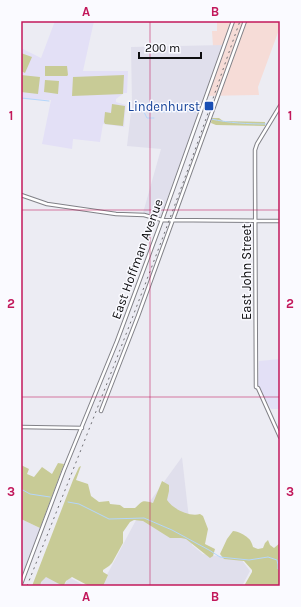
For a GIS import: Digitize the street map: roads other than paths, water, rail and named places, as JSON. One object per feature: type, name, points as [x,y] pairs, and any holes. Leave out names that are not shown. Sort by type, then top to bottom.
[{"type":"street","name":"East Hoffman Avenue","points":[[21,584],[52,501],[114,348],[162,220],[233,21]]},
{"type":"street","name":"East Hoffman Avenue","points":[[101,412],[173,221],[245,21]]},
{"type":"street","name":"East John Street","points":[[280,106],[259,140],[255,150],[256,387],[258,388],[280,437]]},
{"type":"street","points":[[21,195],[46,204],[116,214],[144,215],[162,220],[280,221]]},
{"type":"street","points":[[21,427],[82,428]]},
{"type":"waterway","points":[[21,98],[49,101]]},
{"type":"waterway","points":[[133,109],[144,112],[147,118],[154,118]]},
{"type":"waterway","points":[[162,112],[195,112]]},
{"type":"waterway","points":[[211,119],[239,123],[267,124]]},
{"type":"waterway","points":[[21,489],[30,494],[50,497]]},
{"type":"waterway","points":[[68,502],[79,504],[109,519],[144,518],[172,530],[220,557],[249,560],[268,557],[277,560],[278,569],[280,570]]},
{"type":"railway","points":[[27,586],[155,257],[196,147],[240,21]]},
{"type":"place","name":"Lindenhurst","points":[[209,106]]}]
